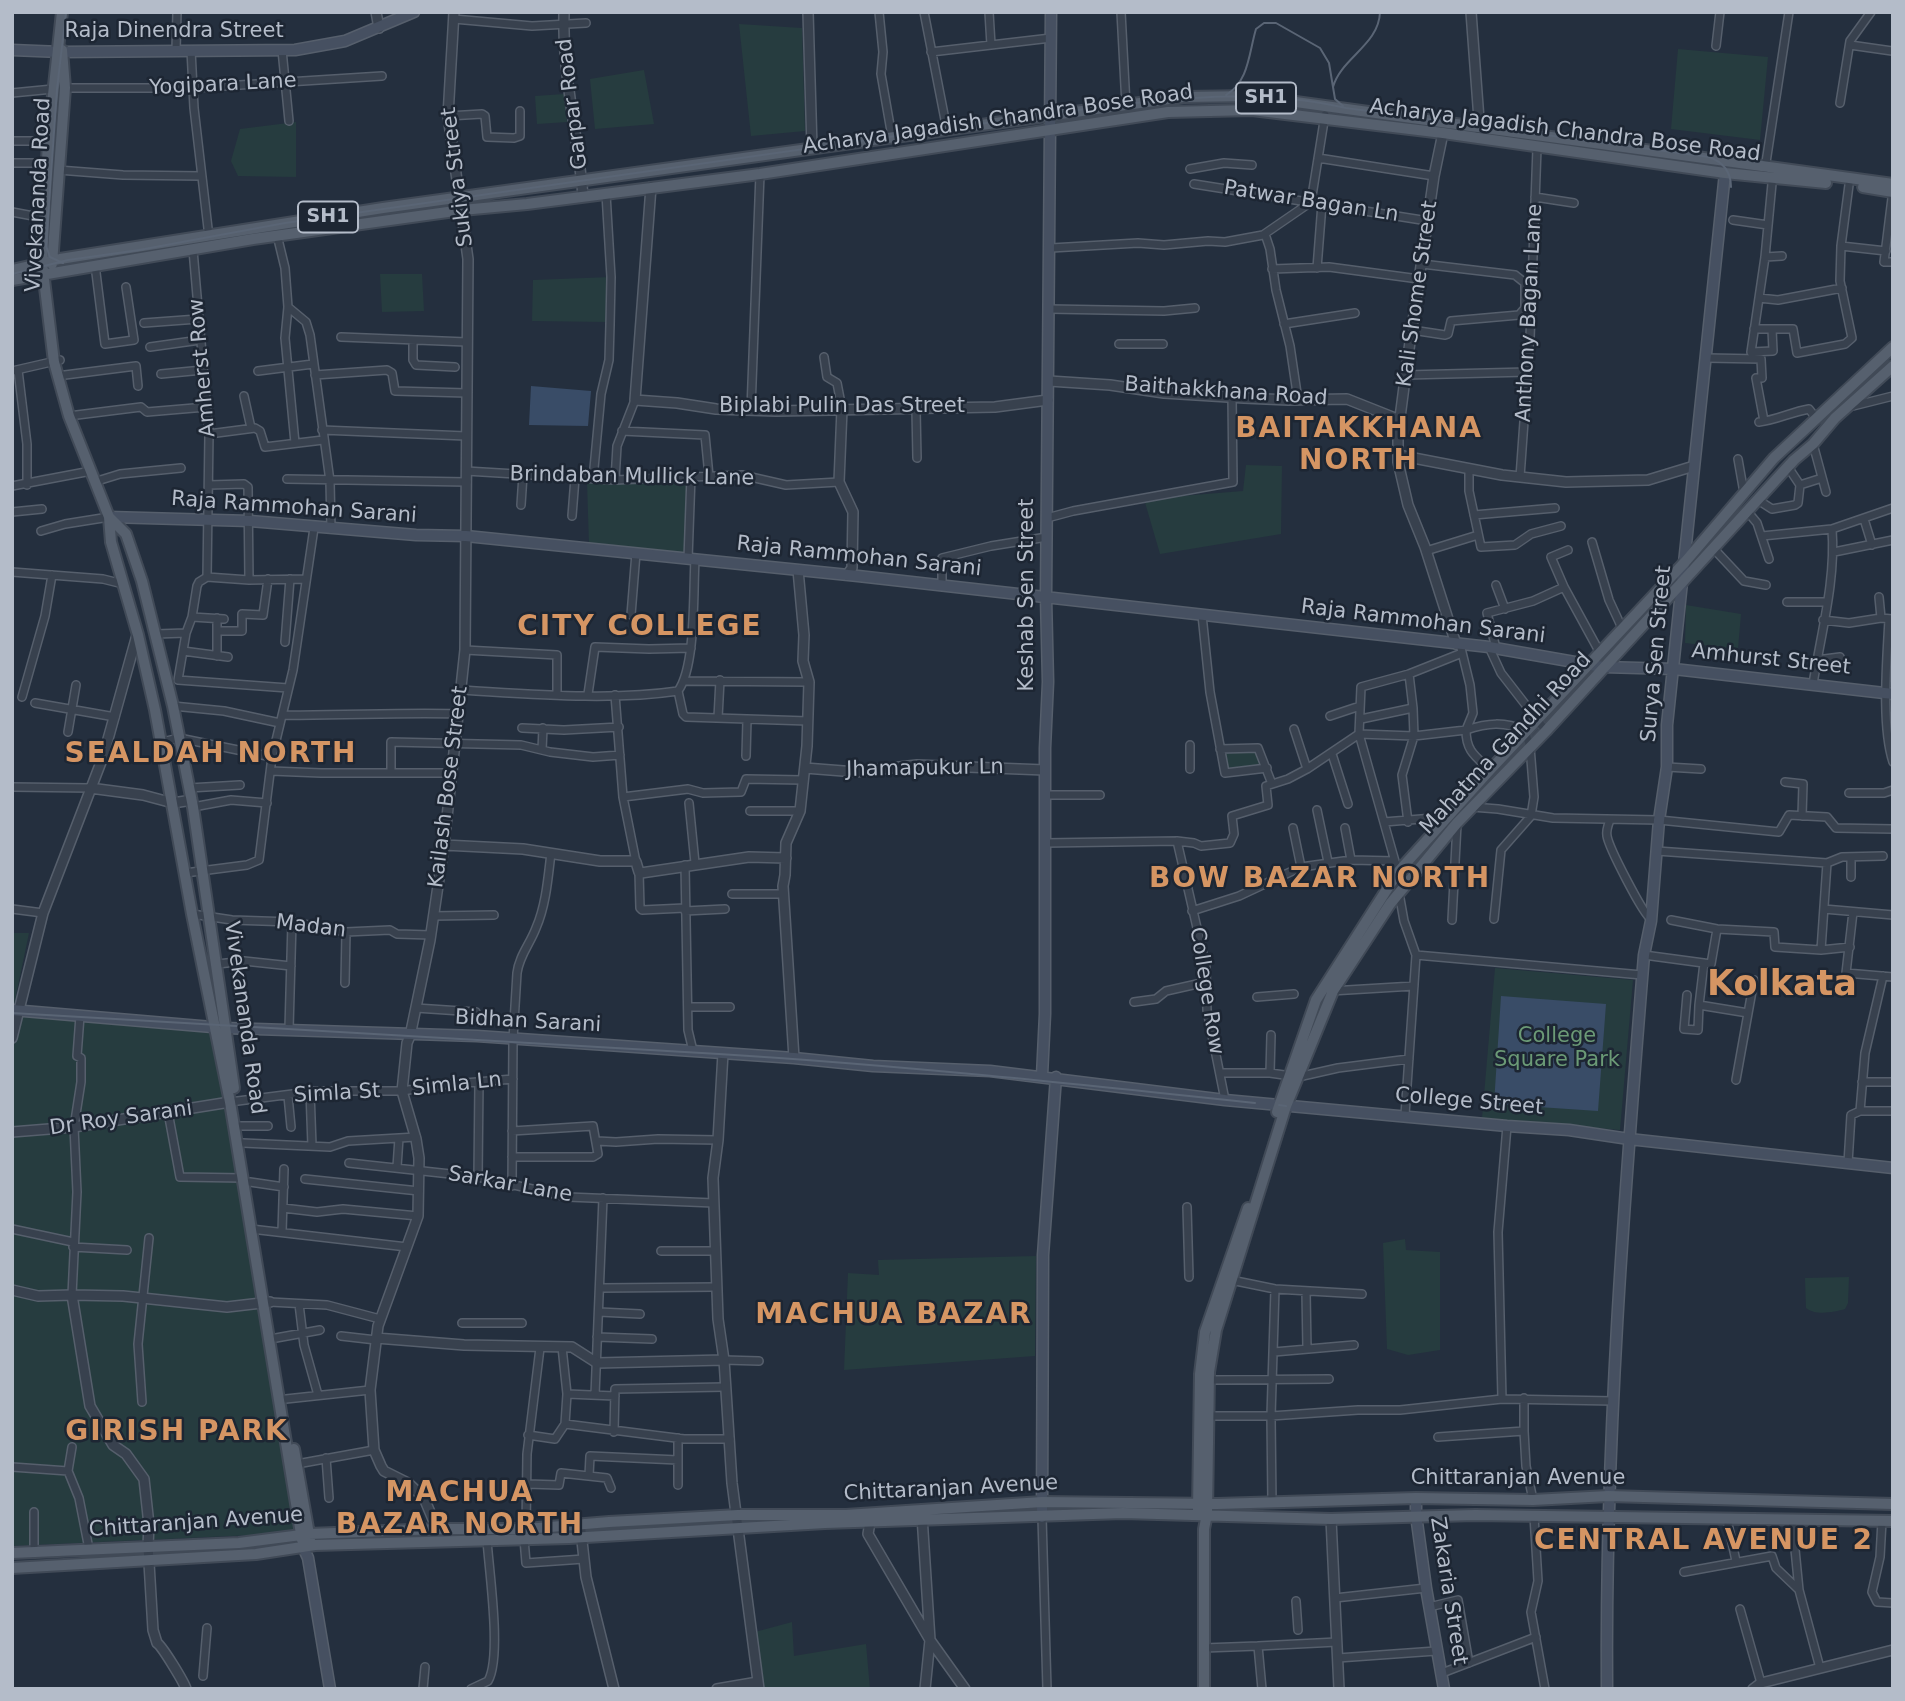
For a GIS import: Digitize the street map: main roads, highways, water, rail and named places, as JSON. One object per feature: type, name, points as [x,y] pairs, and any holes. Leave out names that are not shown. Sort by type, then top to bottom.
[{"type":"main road","name":"Vivekananda Road","points":[[62,12],[55,262],[57,361],[69,416],[109,517],[111,542],[138,635],[162,742],[192,915],[220,1028],[306,1541]]},
{"type":"main road","name":"Raja Dinendra Street","points":[[12,50],[295,50],[345,41],[414,12]]},
{"type":"main road","name":"Keshab Sen Street","points":[[1042,1076],[1048,682],[1046,597],[1051,12]]},
{"type":"main road","name":"Vivekananda Road","points":[[55,262],[44,218],[48,142],[59,88]]},
{"type":"main road","name":"SH1","points":[[12,270],[209,241],[277,235],[584,181],[1183,97],[1244,95],[1480,126],[1769,173]]},
{"type":"main road","name":"Acharya Jagadish Chandra Bose Road","points":[[462,204],[527,204],[760,174],[1168,112],[1252,110],[1443,133],[1725,173],[1769,173],[1851,182]]},
{"type":"main road","name":"Surya Sen Street","points":[[1607,1689],[1608,1496],[1621,1238],[1644,954],[1651,919],[1659,820],[1667,767],[1667,726],[1725,173]]},
{"type":"main road","points":[[1851,182],[1892,184]]},
{"type":"main road","points":[[1851,182],[1892,195]]},
{"type":"main road","name":"SH1","points":[[12,280],[55,262],[94,265],[193,250],[209,241],[383,208],[462,204]]},
{"type":"main road","name":"Mahatma Gandhi Road","points":[[1328,990],[1490,769],[1685,562],[1774,458],[1893,347]]},
{"type":"main road","name":"Mahatma Gandhi Road","points":[[1204,1689],[1204,1529],[1197,1510],[1200,1374],[1205,1332],[1282,1106],[1328,990],[1396,867],[1452,820],[1472,807],[1546,731],[1788,467],[1893,366]]},
{"type":"main road","name":"Vivekananda Road","points":[[109,517],[126,534],[156,634],[173,706],[218,964],[220,1028]]},
{"type":"main road","name":"Raja Rammohan Sarani","points":[[109,517],[250,521],[416,536],[466,536],[636,553],[942,585],[1459,647],[1493,648],[1603,667]]},
{"type":"main road","name":"Amhurst Street","points":[[1603,667],[1674,669],[1890,693]]},
{"type":"main road","name":"Bidhan Sarani","points":[[16,1010],[220,1028],[513,1039],[1042,1076]]},
{"type":"main road","name":"College Street","points":[[1042,1076],[1056,1080],[1224,1100],[1569,1130],[1893,1168]]},
{"type":"main road","points":[[1042,1517],[1043,1255],[1056,1080]]},
{"type":"main road","name":"Vivekananda Road","points":[[233,1102],[243,1143],[246,1180]]},
{"type":"main road","name":"Mahatma Gandhi Road","points":[[1197,1510],[1216,1330],[1282,1106]]},
{"type":"main road","name":"Vivekananda Road","points":[[267,1302],[276,1338],[297,1464],[306,1541]]},
{"type":"main road","name":"Chittaranjan Avenue","points":[[12,1553],[306,1541],[437,1529],[525,1534],[580,1524],[738,1515],[870,1517],[1042,1502],[1197,1510],[1272,1503],[1416,1498],[1533,1500],[1608,1496],[1893,1504]]},
{"type":"main road","name":"Zakaria Street","points":[[1416,1498],[1426,1588],[1444,1689]]},
{"type":"main road","points":[[922,1514],[1042,1517],[1197,1510],[1331,1519],[1608,1516],[1888,1521]]},
{"type":"main road","points":[[12,1568],[256,1554],[306,1541],[487,1540],[525,1534],[581,1538],[870,1517]]},
{"type":"main road","points":[[306,1541],[330,1689]]},
{"type":"water","points":[[531,386],[591,391],[588,426],[529,425]]},
{"type":"water","points":[[1501,996],[1606,1004],[1598,1111],[1494,1104]]},
{"type":"tram line","points":[[63,263],[50,257],[46,246],[57,89],[66,12]]},
{"type":"tram line","points":[[1333,87],[1337,77],[1373,34],[1380,12]]},
{"type":"tram line","points":[[1226,95],[1234,89],[1244,74],[1256,29],[1264,23],[1276,23],[1320,48],[1329,63],[1335,99],[1343,106]]},
{"type":"tram line","points":[[12,274],[68,260],[285,223],[1106,106],[1226,96],[1286,98],[1709,157],[1725,168],[1731,187]]},
{"type":"tram line","points":[[12,1013],[786,1058],[1255,1103]]},
{"type":"tram line","points":[[1279,1105],[1286,1106]]},
{"type":"district","name":"BAITAKKHANA NORTH","points":[[1359,446]]},
{"type":"district","name":"CITY COLLEGE","points":[[640,628]]},
{"type":"district","name":"SEALDAH NORTH","points":[[211,755]]},
{"type":"district","name":"BOW BAZAR NORTH","points":[[1320,880]]},
{"type":"district","name":"Kolkata","points":[[1782,986]]},
{"type":"district","name":"MACHUA BAZAR","points":[[894,1316]]},
{"type":"district","name":"GIRISH PARK","points":[[177,1433]]},
{"type":"district","name":"MACHUA BAZAR NORTH","points":[[460,1510]]},
{"type":"district","name":"CENTRAL AVENUE 2","points":[[1704,1542]]},
{"type":"park label","name":"College Square Park","points":[[1557,1049]]}]
